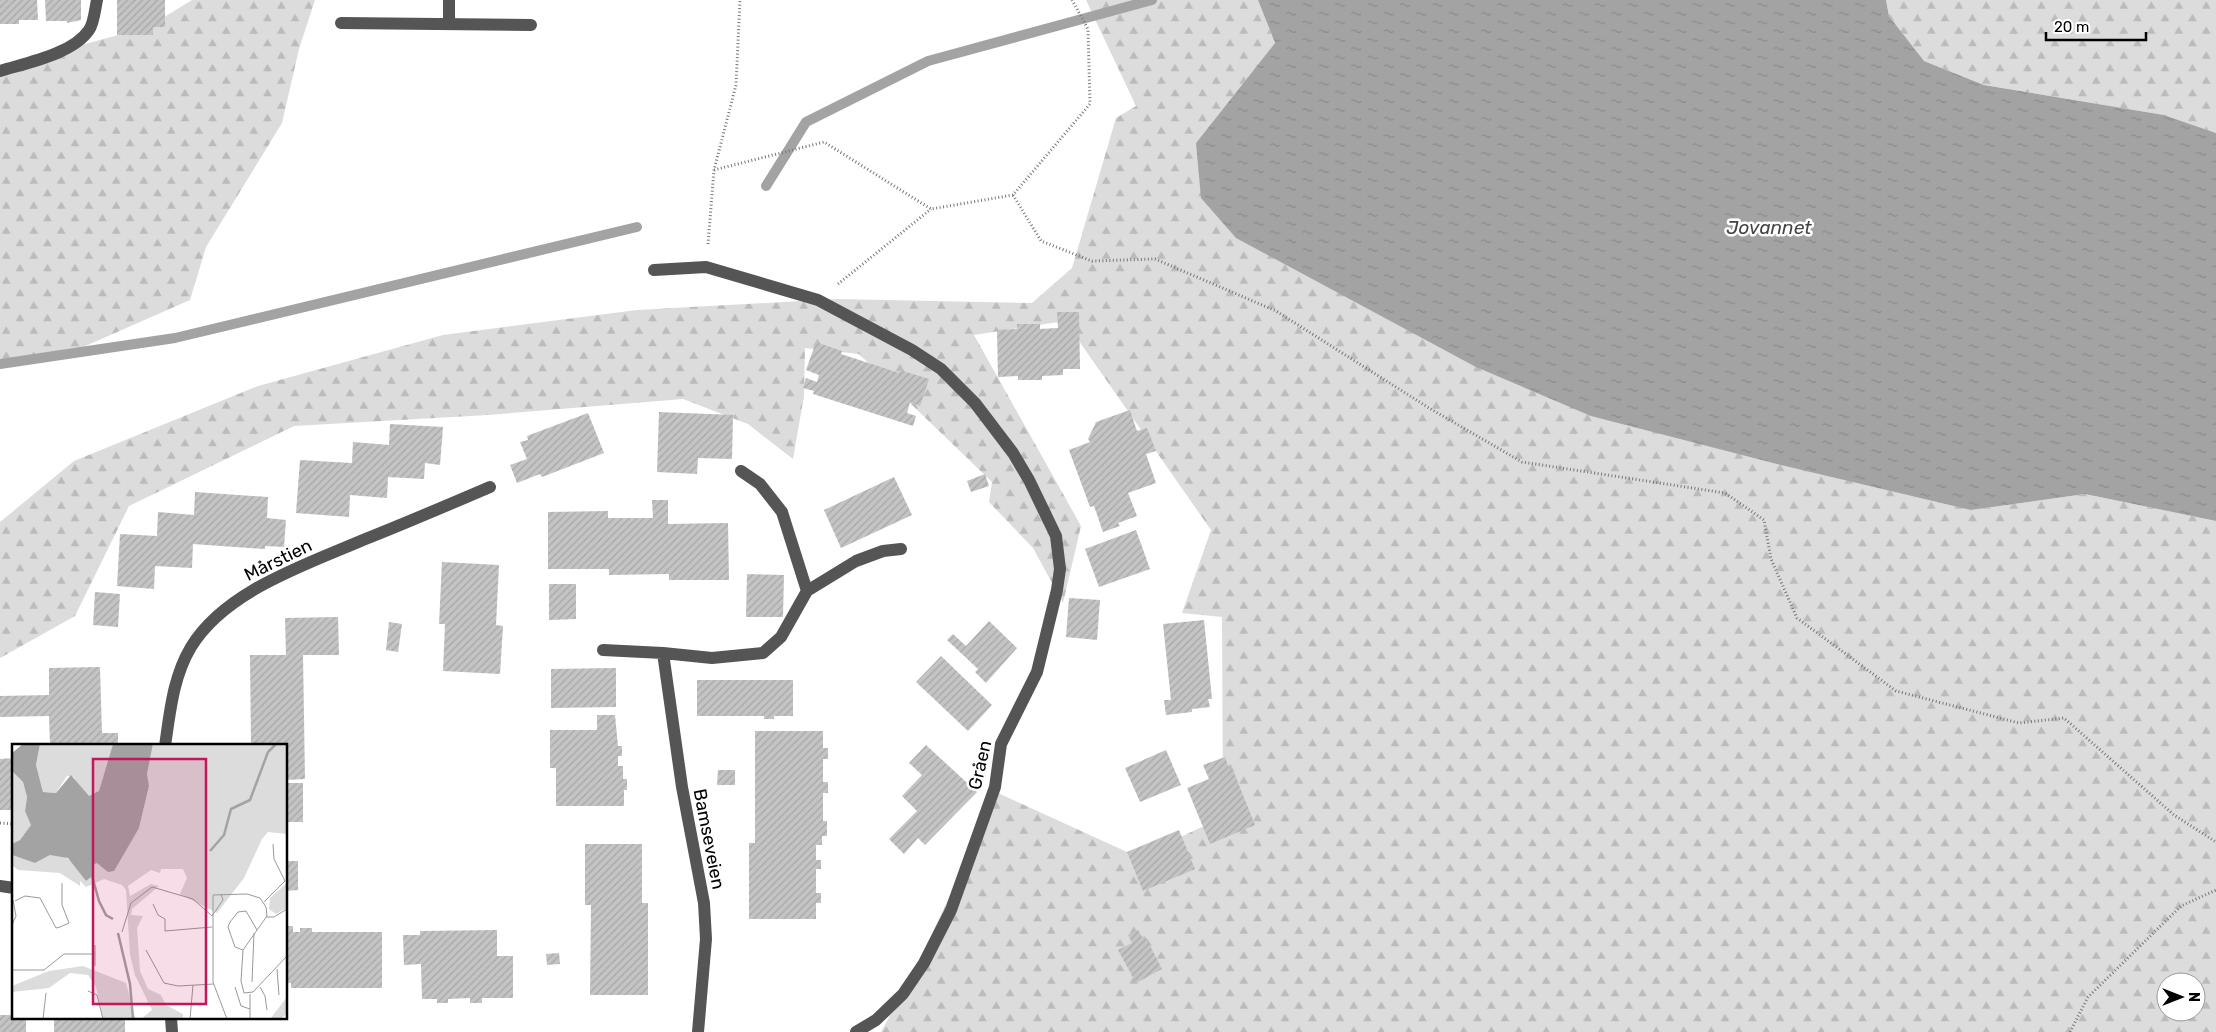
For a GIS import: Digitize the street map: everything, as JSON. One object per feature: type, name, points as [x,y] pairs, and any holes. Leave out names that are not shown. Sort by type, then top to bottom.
[{"type":"street","points":[[0,71],[57,52],[78,42],[90,29],[97,0]]},
{"type":"street","points":[[449,0],[449,24]]},
{"type":"street","points":[[341,22],[531,26]]},
{"type":"street","name":"Gråen","points":[[654,270],[706,267],[818,300],[912,350],[941,370],[975,403],[1013,453],[1029,480],[1056,536],[1060,568],[1057,590],[1037,672],[1001,744],[995,787],[951,910],[924,963],[903,994],[876,1020],[856,1032]]},
{"type":"street","points":[[740,471],[760,484],[782,512],[807,592]]},
{"type":"street","name":"Mårstien","points":[[165,744],[175,681],[191,647],[214,618],[245,596],[292,570],[490,487]]},
{"type":"street","points":[[603,650],[712,658],[763,653],[780,637],[807,592],[856,561],[883,551],[901,549]]},
{"type":"street","name":"Bamseveien","points":[[663,653],[682,787],[704,903],[706,939],[698,1032]]},
{"type":"path","points":[[706,267],[714,170],[736,84],[740,0]]},
{"type":"path","points":[[818,300],[931,208],[1013,195],[1090,104],[1088,29],[1072,0]]},
{"type":"path","points":[[714,170],[824,142],[931,208]]},
{"type":"path","points":[[1013,195],[1041,240],[1092,261],[1154,259],[1276,311],[1429,408],[1522,462],[1725,492],[1764,520],[1771,559],[1798,618],[1896,691],[2019,723],[2064,718],[2174,815],[2216,842]]},
{"type":"path","points":[[2070,1032],[2088,997],[2181,906],[2216,890]]},
{"type":"green space","points":[[192,0],[315,0],[299,49],[282,123],[206,247],[190,300],[74,351],[0,363],[0,67],[148,27]]},
{"type":"green space","points":[[1086,0],[1258,0],[1275,43],[1196,143],[1971,510],[2085,494],[2216,521],[2216,1032],[881,1032],[914,972],[998,793],[1138,857],[1223,817],[1222,617],[1182,613],[1211,530],[1065,321],[974,335],[1081,526],[1063,603],[1033,548],[989,502],[992,482],[859,354],[805,348],[804,396],[793,459],[748,424],[683,399],[488,415],[294,426],[129,506],[75,616],[0,658],[0,522],[74,461],[258,386],[443,335],[637,310],[837,299],[1032,303],[1072,268],[1116,118],[1136,106]]},
{"type":"green space","points":[[1886,0],[2216,0],[2216,133],[2164,115],[1984,85],[1924,61],[1889,16]]},
{"type":"water","name":"Jovannet","points":[[1258,0],[1886,0],[1889,16],[1924,61],[1984,85],[2164,115],[2216,133],[2216,521],[2085,494],[1971,510],[1781,465],[1591,416],[1476,367],[1236,238],[1201,198],[1196,143],[1275,43]]},
{"type":"building","points":[[0,0],[37,0],[38,20],[19,20],[19,24],[0,24]]},
{"type":"building","points":[[45,0],[81,0],[81,20],[67,23],[67,21],[46,21]]},
{"type":"building","points":[[117,0],[165,0],[165,27],[153,27],[153,35],[117,35]]},
{"type":"building","points":[[1057,312],[1079,312],[1080,369],[1063,369],[1063,375],[1042,376],[1042,380],[1018,380],[1018,376],[998,377],[997,330],[1017,329],[1017,324],[1040,324],[1040,329],[1058,328]]},
{"type":"building","points":[[816,342],[842,351],[841,354],[899,373],[900,370],[929,379],[920,406],[910,402],[907,413],[916,416],[913,426],[813,394],[814,391],[803,388],[806,378],[817,382],[819,375],[806,370]]},
{"type":"building","points":[[1130,410],[1137,431],[1147,428],[1156,451],[1146,454],[1156,483],[1128,493],[1137,516],[1118,523],[1120,526],[1103,532],[1094,506],[1090,507],[1069,450],[1090,442],[1088,439],[1096,422]]},
{"type":"building","points":[[659,412],[733,415],[732,459],[698,458],[697,474],[657,472]]},
{"type":"building","points":[[588,413],[604,453],[542,477],[540,474],[517,483],[510,465],[527,459],[520,442],[528,440],[527,436]]},
{"type":"building","points":[[390,424],[443,427],[440,465],[425,463],[424,479],[388,477],[387,498],[350,495],[349,517],[296,513],[300,460],[352,463],[353,442],[389,445]]},
{"type":"building","points":[[985,474],[989,486],[971,492],[967,481]]},
{"type":"building","points":[[894,477],[912,515],[841,548],[824,510]]},
{"type":"building","points":[[195,492],[268,497],[267,518],[286,520],[284,547],[265,546],[265,549],[193,544],[192,568],[155,566],[154,589],[117,586],[120,534],[157,536],[158,512],[194,515]]},
{"type":"building","points":[[652,500],[668,500],[668,524],[728,523],[729,580],[669,580],[669,574],[609,575],[609,569],[548,569],[548,512],[608,511],[608,518],[653,518]]},
{"type":"building","points":[[1136,530],[1150,569],[1099,587],[1085,549]]},
{"type":"building","points":[[442,562],[499,565],[496,625],[503,626],[500,674],[443,671],[445,624],[439,624]]},
{"type":"building","points":[[747,574],[784,575],[783,617],[746,617]]},
{"type":"building","points":[[549,584],[576,584],[576,619],[549,620]]},
{"type":"building","points":[[95,592],[120,594],[118,627],[93,625]]},
{"type":"building","points":[[1069,598],[1100,600],[1097,640],[1066,637]]},
{"type":"building","points":[[338,617],[339,655],[303,655],[305,779],[288,780],[288,744],[251,744],[250,655],[286,655],[285,618]]},
{"type":"building","points":[[1204,620],[1212,699],[1208,699],[1210,707],[1192,709],[1192,712],[1166,715],[1164,700],[1171,700],[1163,624]]},
{"type":"building","points":[[989,621],[1017,648],[986,683],[975,672],[978,669],[947,640],[953,634],[966,646]]},
{"type":"building","points":[[389,622],[402,624],[398,652],[386,650]]},
{"type":"building","points":[[941,656],[992,705],[968,731],[916,682]]},
{"type":"building","points":[[100,667],[102,733],[118,733],[118,744],[50,744],[49,716],[0,717],[0,696],[49,695],[49,668]]},
{"type":"building","points":[[616,668],[616,707],[551,708],[551,669]]},
{"type":"building","points":[[697,680],[793,680],[793,716],[774,716],[774,719],[764,719],[764,716],[697,716]]},
{"type":"building","points":[[597,715],[615,715],[618,746],[622,746],[622,756],[618,756],[618,766],[623,766],[623,779],[627,779],[627,790],[624,790],[624,806],[556,806],[556,768],[550,768],[550,730],[597,730]]},
{"type":"building","points":[[755,731],[823,731],[823,748],[828,748],[828,759],[823,759],[823,782],[828,782],[828,793],[823,793],[823,821],[827,821],[827,836],[822,836],[822,845],[816,845],[816,860],[821,860],[821,869],[816,869],[816,893],[821,893],[821,903],[816,903],[816,919],[749,919],[749,843],[755,843]]},
{"type":"building","points":[[926,745],[977,792],[925,845],[918,838],[904,854],[889,839],[917,811],[902,796],[922,775],[909,763]]},
{"type":"building","points":[[1166,750],[1181,785],[1140,802],[1125,768]]},
{"type":"building","points":[[1225,757],[1230,771],[1233,770],[1255,825],[1210,844],[1187,788],[1209,779],[1203,765]]},
{"type":"building","points":[[12,758],[12,810],[0,810],[0,759]]},
{"type":"building","points":[[718,770],[735,770],[735,785],[717,785]]},
{"type":"building","points":[[288,783],[303,783],[303,822],[288,822]]},
{"type":"building","points":[[1179,830],[1195,869],[1143,891],[1127,852]]},
{"type":"building","points":[[585,844],[642,844],[642,903],[648,903],[648,995],[590,995],[591,905],[585,905]]},
{"type":"building","points":[[288,861],[298,861],[298,890],[288,891]]},
{"type":"building","points":[[288,926],[293,926],[293,932],[300,932],[300,928],[312,928],[312,932],[382,932],[382,988],[291,988],[291,983],[288,983]]},
{"type":"building","points":[[497,930],[497,956],[513,956],[513,998],[482,998],[482,1003],[470,1003],[470,998],[448,999],[448,1003],[437,1003],[437,999],[422,999],[421,964],[404,965],[403,935],[420,935],[420,931]]},
{"type":"building","points":[[1138,930],[1142,937],[1145,936],[1162,969],[1136,983],[1118,950],[1132,943],[1128,935]]},
{"type":"building","points":[[559,953],[560,964],[547,965],[546,954]]},
{"type":"building","points":[[0,1015],[12,1015],[12,1020],[26,1020],[26,1032],[0,1032]]},
{"type":"building","points":[[54,1020],[125,1020],[125,1032],[54,1032]]},
{"type":"waterway","points":[[766,186],[806,122],[928,61],[1152,0]]},
{"type":"waterway","points":[[0,364],[175,338],[637,227]]}]
